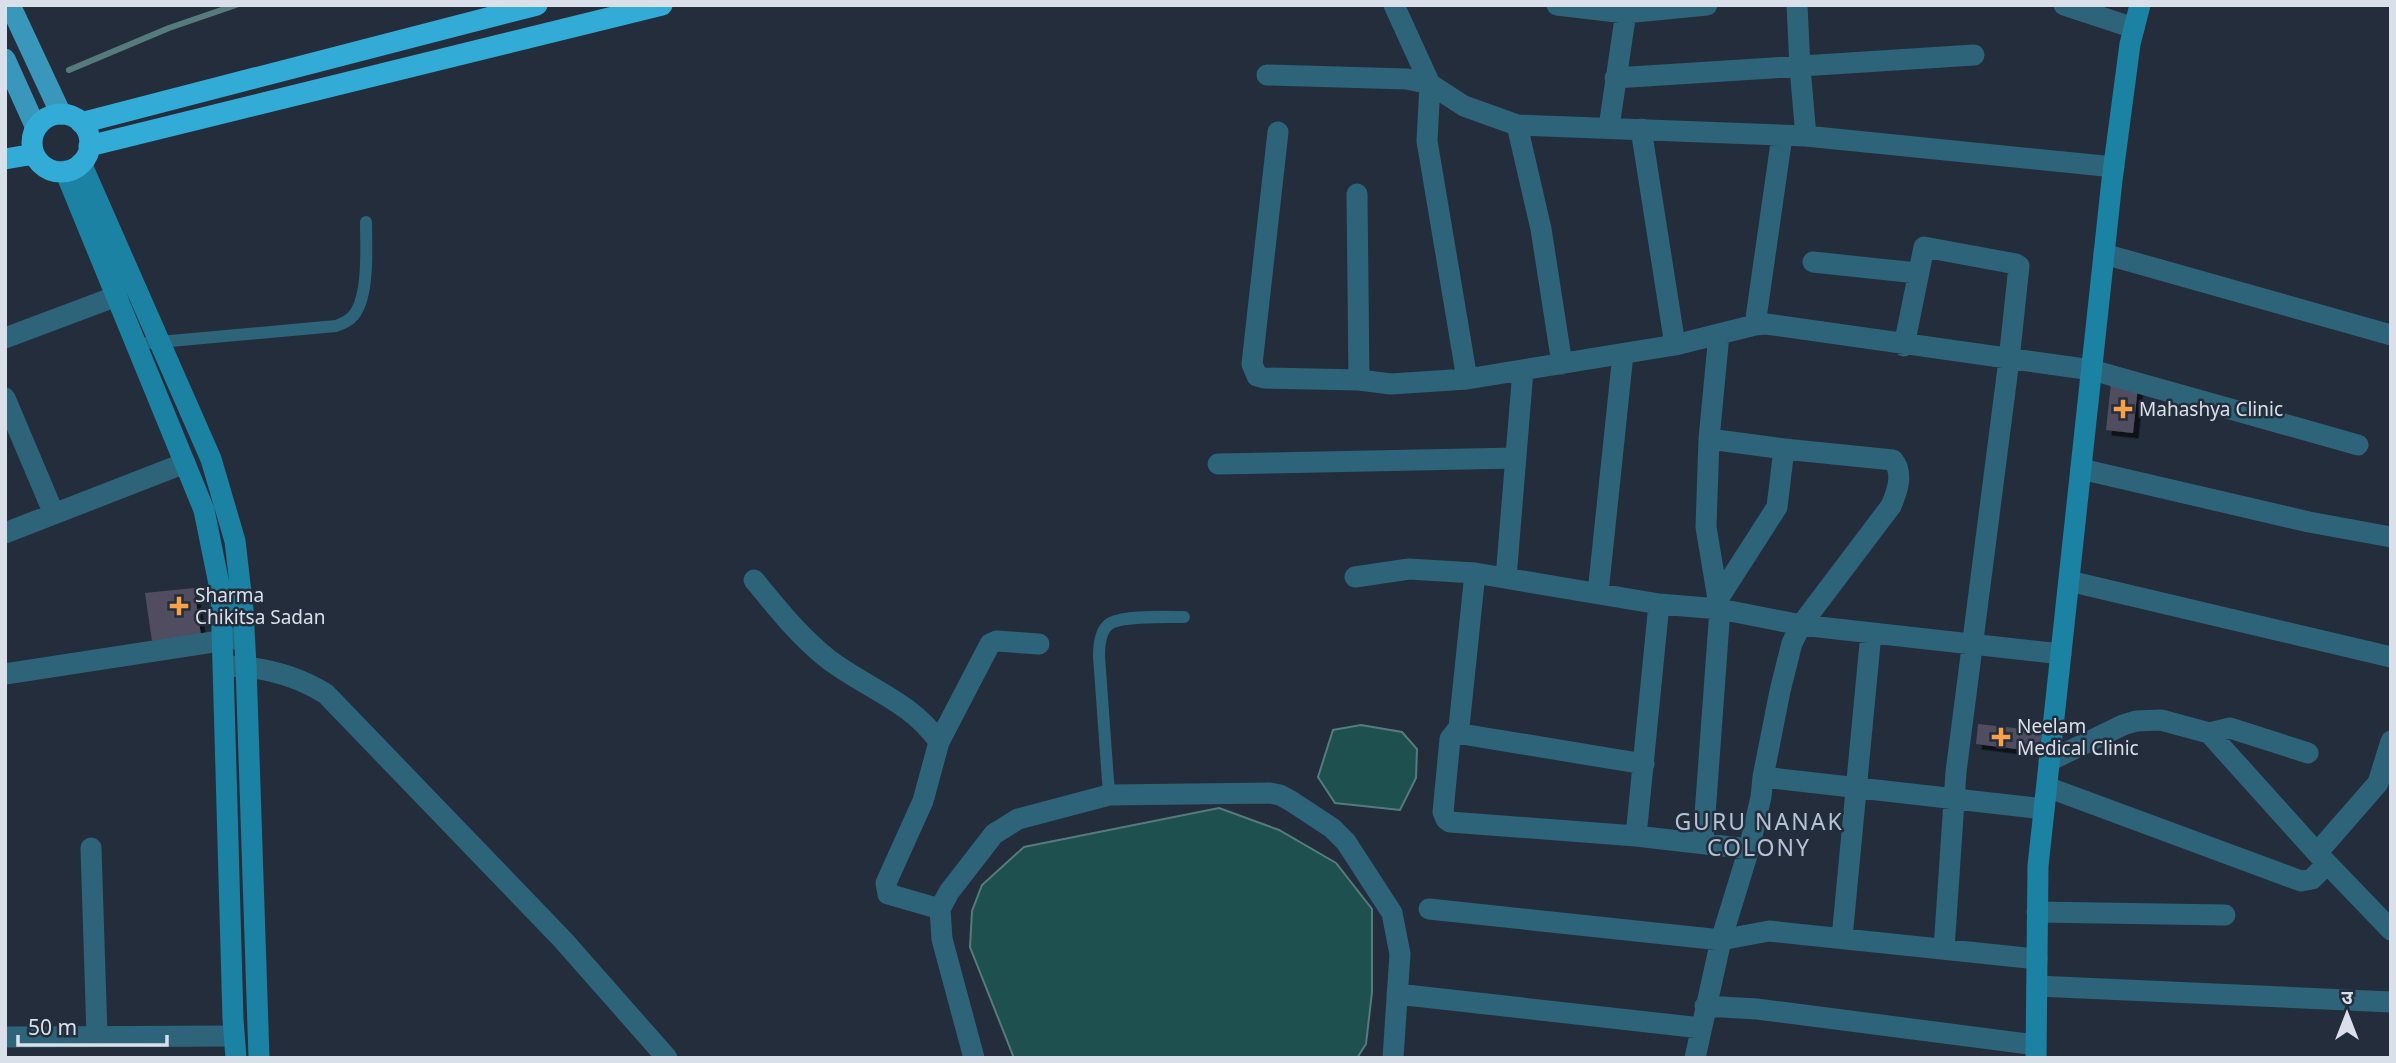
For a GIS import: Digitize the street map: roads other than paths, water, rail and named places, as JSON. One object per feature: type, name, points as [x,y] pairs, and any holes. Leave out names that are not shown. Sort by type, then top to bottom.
[{"type":"highway","points":[[81,123],[537,5]]},
{"type":"highway","points":[[79,160],[89,139],[81,123],[71,116],[61,114],[49,116],[36,128],[32,143],[34,154],[40,163],[50,170],[79,160],[662,5]]},
{"type":"highway","points":[[5,159],[34,154]]},
{"type":"main road","points":[[10,5],[61,114]]},
{"type":"main road","points":[[2036,1051],[2038,866],[2114,167],[2130,44],[2140,5]]},
{"type":"main road","points":[[5,59],[36,128]]},
{"type":"main road","points":[[79,160],[117,296],[204,510],[221,594],[236,1058]]},
{"type":"main road","points":[[79,160],[211,459],[231,529],[241,596],[246,666],[259,1058]]},
{"type":"street","points":[[1394,5],[1430,84],[1427,141],[1467,379]]},
{"type":"street","points":[[1557,5],[1626,9],[1707,5]]},
{"type":"street","points":[[1797,5],[1806,136]]},
{"type":"street","points":[[2064,5],[2134,28]]},
{"type":"street","points":[[1609,127],[1626,9]]},
{"type":"street","points":[[1615,78],[1973,55]]},
{"type":"street","points":[[1266,75],[1407,79],[1430,84],[1464,106],[1517,125],[1806,136],[2114,167]]},
{"type":"street","points":[[1517,125],[1541,229],[1562,364]]},
{"type":"street","points":[[1641,129],[1675,345]]},
{"type":"street","points":[[1278,132],[1252,365],[1257,376],[1391,384],[1467,379],[1675,345],[1766,324],[1904,346],[2092,370],[2358,445]]},
{"type":"street","points":[[1755,325],[1783,136]]},
{"type":"street","points":[[1357,194],[1359,380]]},
{"type":"street","points":[[1904,346],[1922,249],[1925,246],[2018,265],[2009,359],[1953,798],[1944,949]]},
{"type":"street","points":[[2104,254],[2391,335]]},
{"type":"street","points":[[1813,262],[1917,273]]},
{"type":"street","points":[[5,338],[117,296]]},
{"type":"street","points":[[1703,842],[1719,604],[1706,527],[1709,439],[1719,334]]},
{"type":"street","points":[[1598,593],[1623,354]]},
{"type":"street","points":[[1506,578],[1523,370]]},
{"type":"street","points":[[5,398],[54,514]]},
{"type":"street","points":[[1695,1058],[1721,940],[1749,849],[1792,643],[1801,625],[1891,506],[1899,487],[1898,467],[1893,460],[1709,439]]},
{"type":"street","points":[[1719,604],[1777,507],[1784,449]]},
{"type":"street","points":[[1218,464],[1516,458]]},
{"type":"street","points":[[5,533],[185,463]]},
{"type":"street","points":[[2081,469],[2309,522],[2391,537]]},
{"type":"street","points":[[1355,577],[1409,569],[1475,573],[1659,604],[1719,604],[1801,625],[2061,654]]},
{"type":"street","points":[[1475,573],[1459,727],[1450,739],[1443,812],[1446,819],[1450,822],[1703,842],[1749,849]]},
{"type":"street","points":[[754,580],[800,635],[829,659],[910,710],[928,726],[939,742]]},
{"type":"street","points":[[2069,581],[2391,657]]},
{"type":"street","points":[[1636,836],[1659,604]]},
{"type":"street","points":[[1842,938],[1871,633]]},
{"type":"street","points":[[5,674],[244,637]]},
{"type":"street","points":[[940,909],[888,894],[886,888],[923,801],[939,742],[992,642],[1039,644]]},
{"type":"street","points":[[223,665],[246,666],[292,677],[307,682],[326,694],[563,940],[667,1058]]},
{"type":"street","points":[[2049,761],[2123,725],[2136,721],[2161,720],[2209,733],[2230,728],[2308,753]]},
{"type":"street","points":[[1455,733],[1644,764]]},
{"type":"street","points":[[2209,733],[2391,930]]},
{"type":"street","points":[[2046,787],[2301,881],[2312,879],[2322,858],[2384,785],[2391,741]]},
{"type":"street","points":[[1763,777],[2044,808]]},
{"type":"street","points":[[974,1058],[942,939],[940,909],[949,892],[994,834],[1018,819],[1109,795],[1280,795],[1332,828],[1346,842],[1392,913],[1399,954],[1393,1058]]},
{"type":"street","points":[[91,848],[97,1036]]},
{"type":"street","points":[[1429,909],[1721,940],[1769,931],[2037,960]]},
{"type":"street","points":[[2037,912],[2225,915]]},
{"type":"street","points":[[2037,986],[2391,1002]]},
{"type":"street","points":[[1397,993],[1701,1028]]},
{"type":"street","points":[[1705,1006],[1757,1009],[2036,1051]]},
{"type":"street","points":[[5,1037],[234,1036]]},
{"type":"lane","points":[[137,344],[336,326],[350,320],[362,294],[366,222]]},
{"type":"lane","points":[[1109,795],[1099,656],[1102,634],[1106,626],[1116,620],[1184,617]]},
{"type":"waterway","points":[[69,70],[169,28],[236,5]]},
{"type":"place","name":"Mahashya Clinic","points":[[2123,409]]},
{"type":"place","name":"Sharma Chikitsa Sadan","points":[[179,606]]},
{"type":"place","name":"Neelam Medical Clinic","points":[[2001,737]]},
{"type":"district","name":"GURU NANAK COLONY","points":[[1759,835]]}]
